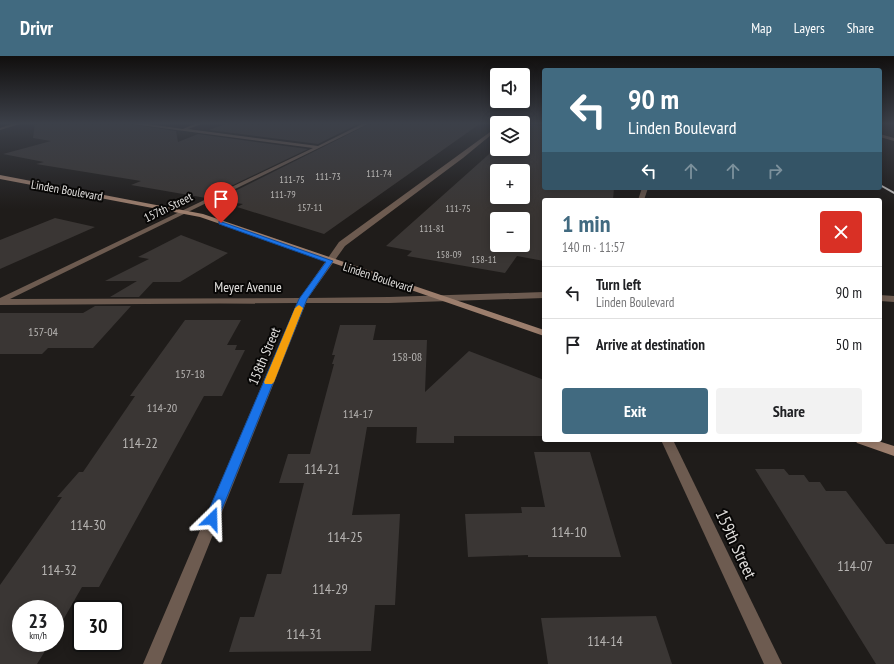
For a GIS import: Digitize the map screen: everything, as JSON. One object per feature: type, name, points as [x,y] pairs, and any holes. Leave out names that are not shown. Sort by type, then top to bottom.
[{"type":"main road","name":"Linden Boulevard","points":[[0,178],[201,215],[330,261],[542,332]]},
{"type":"main road","points":[[867,442],[894,451]]},
{"type":"street","name":"157th Street","points":[[0,301],[309,151]]},
{"type":"street","name":"158th Street","points":[[152,664],[303,299],[342,244],[468,151]]},
{"type":"street","name":"Meyer Avenue","points":[[0,301],[444,299],[542,295]]},
{"type":"street","points":[[882,298],[894,299]]},
{"type":"street","name":"159th Street","points":[[668,442],[773,664]]},
{"type":"building","points":[[13,151],[303,151],[206,198],[131,185],[141,181],[36,164],[44,162],[3,154]]},
{"type":"building","points":[[314,151],[441,151],[324,234],[237,207],[243,204],[217,200]]},
{"type":"building","points":[[530,151],[542,151],[542,190],[614,190],[613,198],[542,198],[542,261],[517,256],[505,273],[407,256],[412,251],[386,246],[490,153],[490,156],[530,156]]},
{"type":"building","points":[[55,218],[95,227],[0,269],[0,240]]},
{"type":"building","points":[[181,235],[228,253],[180,282],[153,282],[139,297],[110,297],[137,281],[105,281],[149,259],[138,257]]},
{"type":"building","points":[[95,306],[131,306],[93,348],[48,348],[42,354],[0,354],[0,313],[83,313]]},
{"type":"building","points":[[185,320],[241,320],[227,345],[237,345],[235,350],[245,350],[222,396],[204,396],[99,587],[82,587],[75,600],[72,600],[72,604],[64,618],[64,600],[12,600],[12,652],[44,652],[37,664],[0,664],[0,585],[62,497],[57,497],[79,472],[83,472],[135,396],[130,396]]},
{"type":"building","points":[[340,325],[376,325],[373,340],[427,340],[425,392],[469,351],[542,379],[542,436],[454,436],[454,443],[416,443],[417,427],[367,427],[352,515],[400,514],[395,605],[375,605],[371,651],[229,652],[240,617],[254,617],[267,574],[281,574],[304,483],[279,483],[288,454],[310,454],[334,364],[332,364],[335,355],[332,355]]},
{"type":"building","points":[[534,452],[590,452],[621,557],[528,557],[528,555],[468,557],[465,514],[522,513],[521,507],[545,507]]},
{"type":"building","points":[[755,469],[784,469],[789,475],[804,475],[809,482],[820,482],[826,491],[846,491],[886,544],[894,544],[894,664],[876,664]]},
{"type":"building","points":[[656,616],[672,664],[548,664],[541,618]]},
{"type":"railway","points":[[882,186],[894,193]]},
{"type":"slow traffic","points":[[269,382],[299,308]]},
{"type":"route","points":[[212,519],[303,299],[330,261],[221,223]]}]
